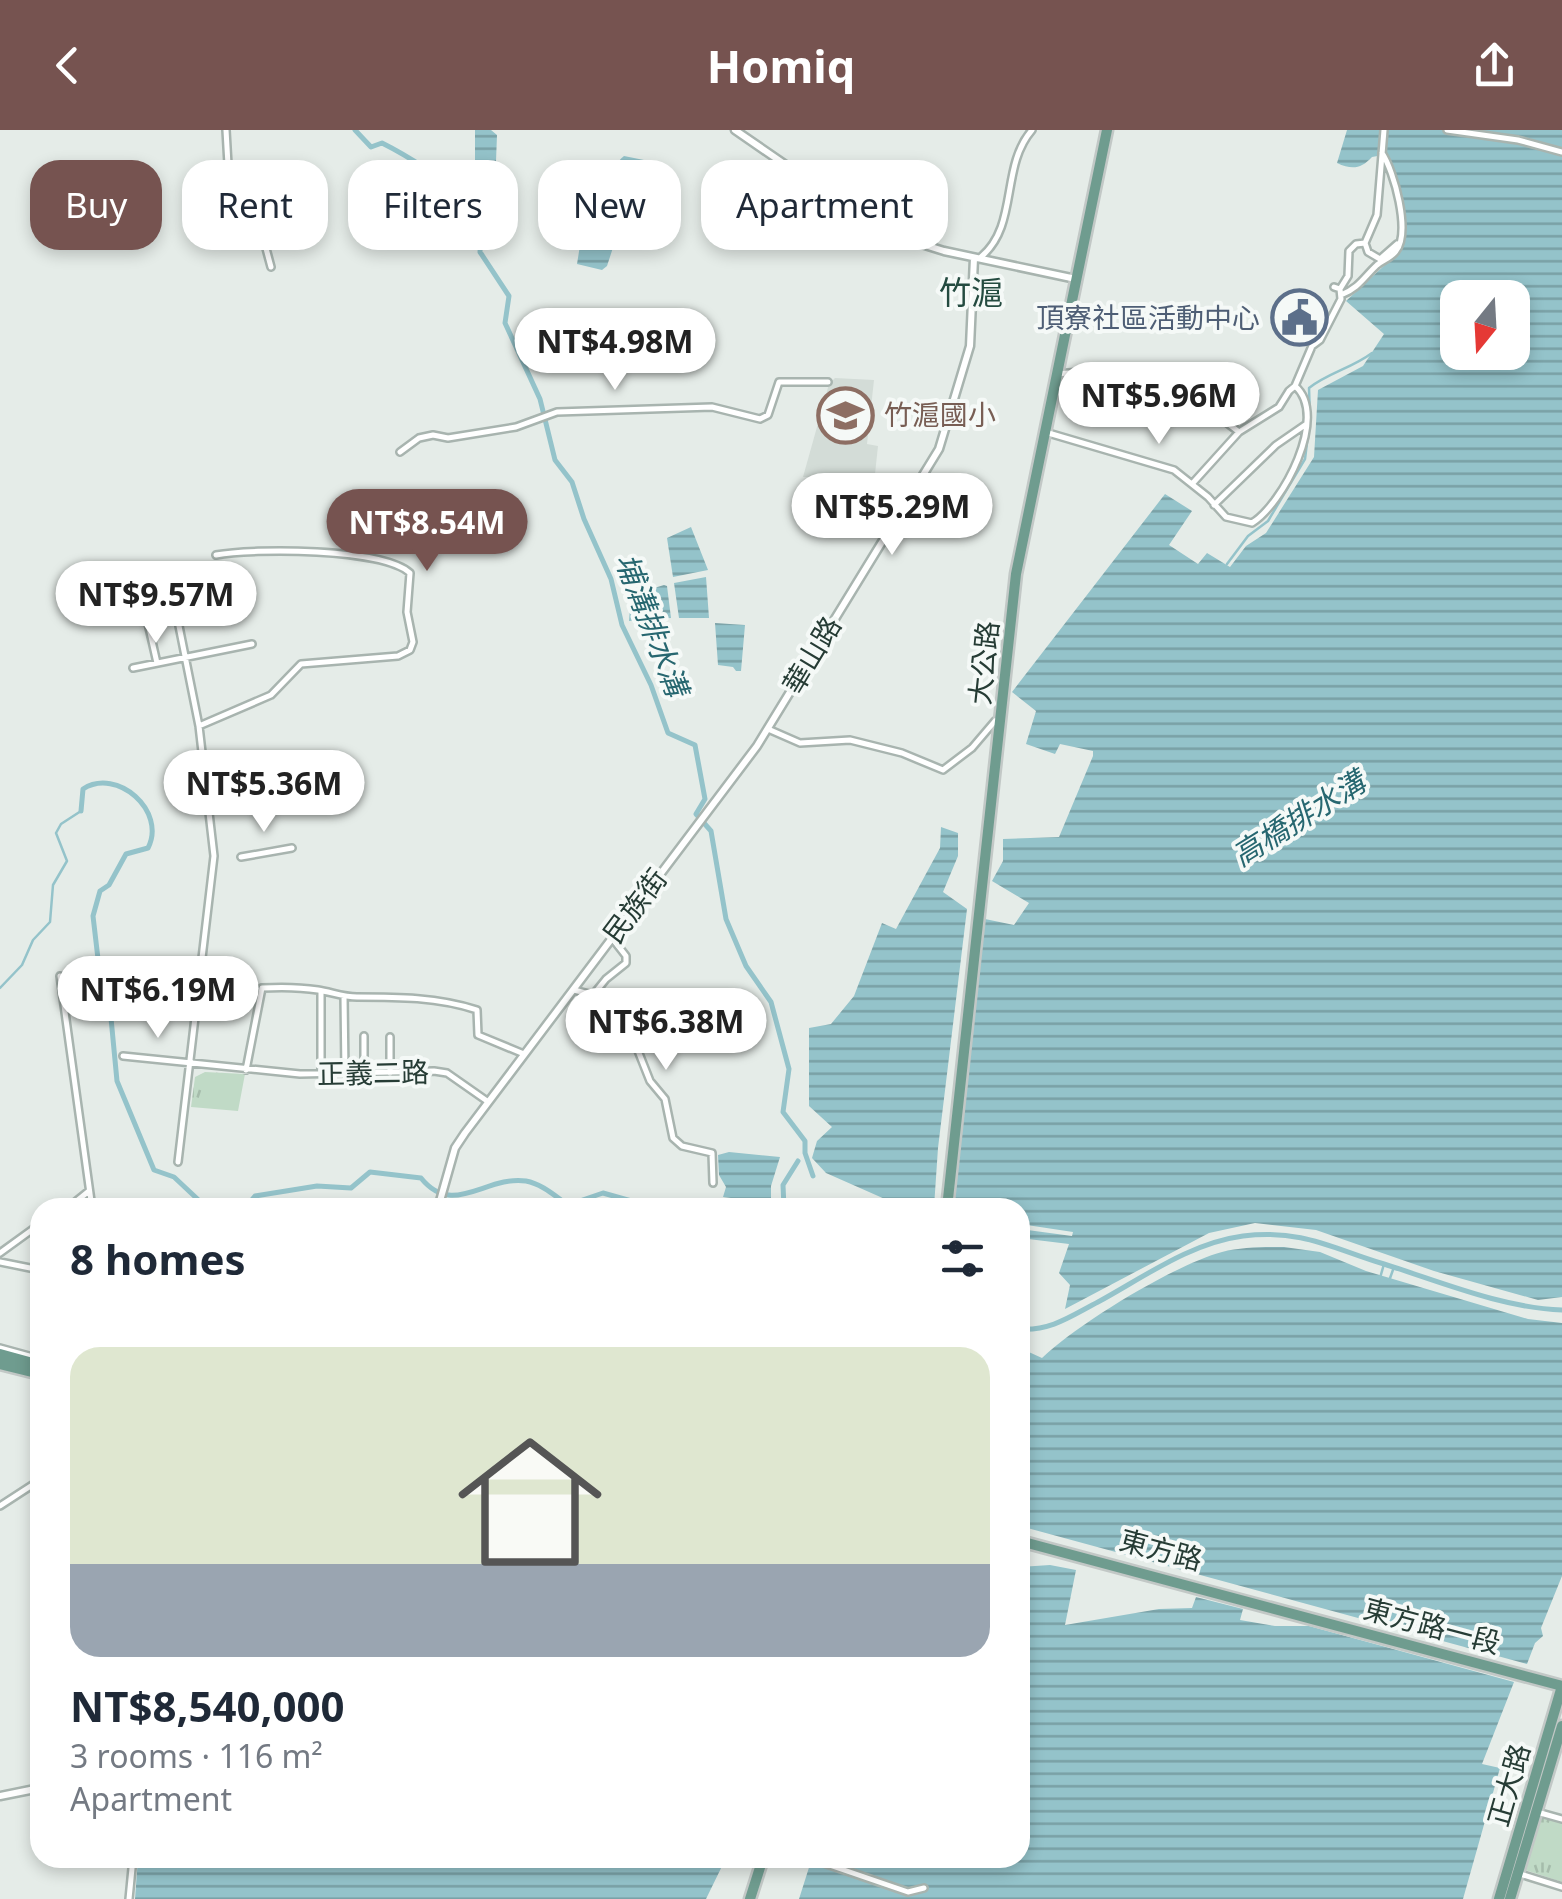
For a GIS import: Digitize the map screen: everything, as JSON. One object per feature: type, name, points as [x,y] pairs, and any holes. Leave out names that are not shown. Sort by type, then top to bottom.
[{"type":"main road","name":"大公路","points":[[945,1198],[1018,536],[1105,130]]},
{"type":"main road","name":"大公路","points":[[977,904],[995,721],[1016,574],[1055,374]]},
{"type":"main road","points":[[0,1351],[30,1359]]},
{"type":"main road","points":[[0,1364],[30,1372]]},
{"type":"main road","name":"東方路","points":[[1030,1541],[1291,1609]]},
{"type":"main road","name":"東方路一段","points":[[1291,1609],[1562,1684]]},
{"type":"main road","name":"正大路","points":[[1510,1899],[1513,1871],[1562,1684]]},
{"type":"main road","name":"正大路","points":[[1499,1899],[1537,1812],[1562,1726]]},
{"type":"main road","points":[[752,1899],[762,1868]]},
{"type":"street","points":[[226,130],[228,182],[264,242],[271,267]]},
{"type":"street","points":[[735,130],[883,232],[1075,279]]},
{"type":"street","name":"華山路","points":[[700,823],[768,729],[940,449],[970,346],[977,258],[997,240],[1008,205],[1018,147],[1032,130]]},
{"type":"street","points":[[1384,130],[1377,215],[1365,243],[1367,251],[1380,259],[1402,238]]},
{"type":"street","points":[[1446,130],[1518,140],[1562,152]]},
{"type":"street","points":[[1338,290],[1361,285],[1380,262],[1396,251],[1402,238],[1402,215],[1393,177],[1382,153]]},
{"type":"street","points":[[1192,484],[1240,432],[1279,407],[1296,386],[1349,271],[1349,251],[1356,244],[1365,243]]},
{"type":"street","points":[[1055,374],[1105,370],[1178,386],[1213,408],[1240,432]]},
{"type":"street","points":[[400,452],[427,436],[448,438],[516,427],[557,412],[707,407],[760,419],[768,415],[778,382],[828,382]]},
{"type":"street","points":[[1045,432],[1174,470],[1229,519],[1252,523],[1267,512],[1305,442],[1305,401],[1296,386]]},
{"type":"street","points":[[1214,506],[1276,445],[1305,425]]},
{"type":"street","points":[[199,726],[271,694],[301,664],[398,656],[407,652],[413,642],[408,612],[410,573],[395,564],[307,551],[216,555]]},
{"type":"street","points":[[147,618],[156,663]]},
{"type":"street","points":[[178,621],[199,726],[214,856],[178,1162]]},
{"type":"street","points":[[133,668],[252,644]]},
{"type":"street","points":[[768,729],[800,744],[842,740],[867,744],[943,770],[972,748],[995,721]]},
{"type":"street","name":"民族街","points":[[441,1198],[455,1148],[487,1101],[700,823]]},
{"type":"street","points":[[242,856],[292,848]]},
{"type":"street","points":[[593,996],[626,963],[626,956],[612,938]]},
{"type":"street","points":[[60,976],[91,1198]]},
{"type":"street","points":[[246,1070],[262,988],[430,1000],[470,1008],[476,1010],[478,1036],[524,1054]]},
{"type":"street","points":[[572,989],[593,996]]},
{"type":"street","points":[[321,991],[321,1074]]},
{"type":"street","points":[[344,996],[344,1073]]},
{"type":"street","points":[[593,996],[604,1029],[631,1033],[650,1081],[665,1099],[673,1138],[682,1146],[712,1154],[713,1183]]},
{"type":"street","points":[[364,1036],[364,1073]]},
{"type":"street","points":[[390,1037],[390,1072]]},
{"type":"street","name":"正義二路","points":[[123,1056],[321,1074],[447,1073],[487,1101]]},
{"type":"street","points":[[81,1198],[90,1191]]},
{"type":"street","points":[[0,1253],[30,1231]]},
{"type":"street","points":[[0,1262],[30,1268]]},
{"type":"street","points":[[0,1506],[30,1486]]},
{"type":"street","points":[[0,1796],[30,1790]]},
{"type":"street","points":[[1537,1812],[1562,1819]]},
{"type":"street","points":[[129,1899],[131,1868]]},
{"type":"street","points":[[838,1868],[908,1892],[924,1888]]},
{"type":"street","points":[[1513,1871],[1562,1887]]},
{"type":"shaded area","name":"竹滬國小","points":[[835,378],[874,380],[867,444],[878,446],[875,474],[858,473],[857,478],[803,477],[829,384]]},
{"type":"green space","points":[[205,1072],[245,1074],[238,1111],[191,1107],[195,1077]]},
{"type":"green space","points":[[1540,1819],[1562,1823],[1562,1882],[1525,1870]]},
{"type":"water","points":[[475,130],[491,130],[497,135],[496,160],[475,160]]},
{"type":"water","name":"高橋排水溝","points":[[1347,130],[1562,130],[1562,1297],[1538,1300],[1434,1271],[1316,1230],[1255,1223],[1209,1233],[1065,1309],[1070,1285],[1059,1273],[1069,1244],[1030,1239],[1030,1230],[1072,1236],[1073,1232],[1030,1226],[1030,1198],[954,1198],[985,919],[1014,925],[1029,903],[992,881],[1003,861],[1003,839],[1059,837],[1093,756],[1093,751],[1060,744],[1055,754],[1026,744],[1036,711],[1012,692],[1165,494],[1192,511],[1169,545],[1198,564],[1207,553],[1230,567],[1246,546],[1266,533],[1314,457],[1318,390],[1363,366],[1384,334],[1346,301],[1402,249],[1405,229],[1383,155],[1356,167],[1337,163]]},
{"type":"water","points":[[579,250],[612,250],[602,270],[577,264]]},
{"type":"water","points":[[691,527],[708,570],[673,577],[667,538]]},
{"type":"water","points":[[706,577],[709,618],[679,618],[674,583]]},
{"type":"water","points":[[664,585],[671,618],[629,621],[631,595]]},
{"type":"water","points":[[715,623],[745,625],[741,671],[718,665]]},
{"type":"water","points":[[941,827],[958,833],[958,856],[943,892],[967,909],[935,1198],[883,1198],[826,1173],[812,1158],[817,1141],[832,1127],[809,1106],[809,1028],[831,1024],[854,996],[882,923],[896,929],[940,848]]},
{"type":"water","points":[[729,1152],[780,1157],[771,1198],[723,1197],[726,1187],[719,1175],[718,1155]]},
{"type":"water","points":[[1261,1247],[1320,1252],[1366,1271],[1528,1319],[1562,1323],[1562,1576],[1541,1628],[1543,1636],[1535,1643],[1527,1664],[1030,1529],[1030,1353],[1042,1358],[1079,1328],[1179,1269],[1222,1252]]},
{"type":"water","points":[[1030,1566],[1076,1570],[1065,1625],[1159,1609],[1192,1608],[1196,1597],[1243,1609],[1240,1620],[1309,1626],[1514,1682],[1482,1764],[1500,1768],[1463,1899],[799,1899],[809,1868],[1030,1868]]},
{"type":"water","points":[[137,1868],[721,1868],[706,1899],[135,1899]]},
{"type":"waterway","name":"埔溝排水溝","points":[[355,130],[371,147],[382,143],[447,184],[481,232],[480,252],[509,296],[505,323],[540,399],[555,460],[572,482],[611,579],[622,625],[651,685],[668,733],[695,745],[705,799],[696,814],[711,831],[726,919],[746,966],[771,1002],[789,1069],[783,1112],[805,1141],[813,1176]]},
{"type":"waterway","points":[[1227,564],[1248,536],[1268,521],[1305,459],[1309,388],[1372,353]]},
{"type":"waterway","points":[[81,811],[83,789],[110,784],[135,796],[151,820],[148,848],[126,854],[109,885],[100,891],[93,916],[100,976],[109,997],[117,1081],[154,1170],[174,1177],[196,1198]]},
{"type":"waterway","points":[[0,988],[22,965],[33,940],[50,922],[53,885],[67,861],[56,833],[61,824],[81,811]]},
{"type":"waterway","points":[[784,1198],[783,1185],[798,1161]]},
{"type":"waterway","points":[[253,1198],[317,1186],[351,1188],[370,1172],[421,1178],[433,1189],[458,1195],[511,1181],[526,1181],[558,1198]]},
{"type":"waterway","points":[[588,1198],[603,1193],[621,1198]]},
{"type":"waterway","points":[[1030,1329],[1060,1322],[1204,1246],[1264,1235],[1316,1241],[1495,1299],[1562,1310]]},
{"type":"waterway","points":[[1380,1278],[1384,1264]]},
{"type":"waterway","points":[[1389,1281],[1394,1267]]},
{"type":"place","name":"頂寮社區活動中心","points":[[1299,318]]},
{"type":"place","name":"竹滬國小","points":[[845,415]]},
{"type":"district","name":"竹滬","points":[[971,293]]}]
